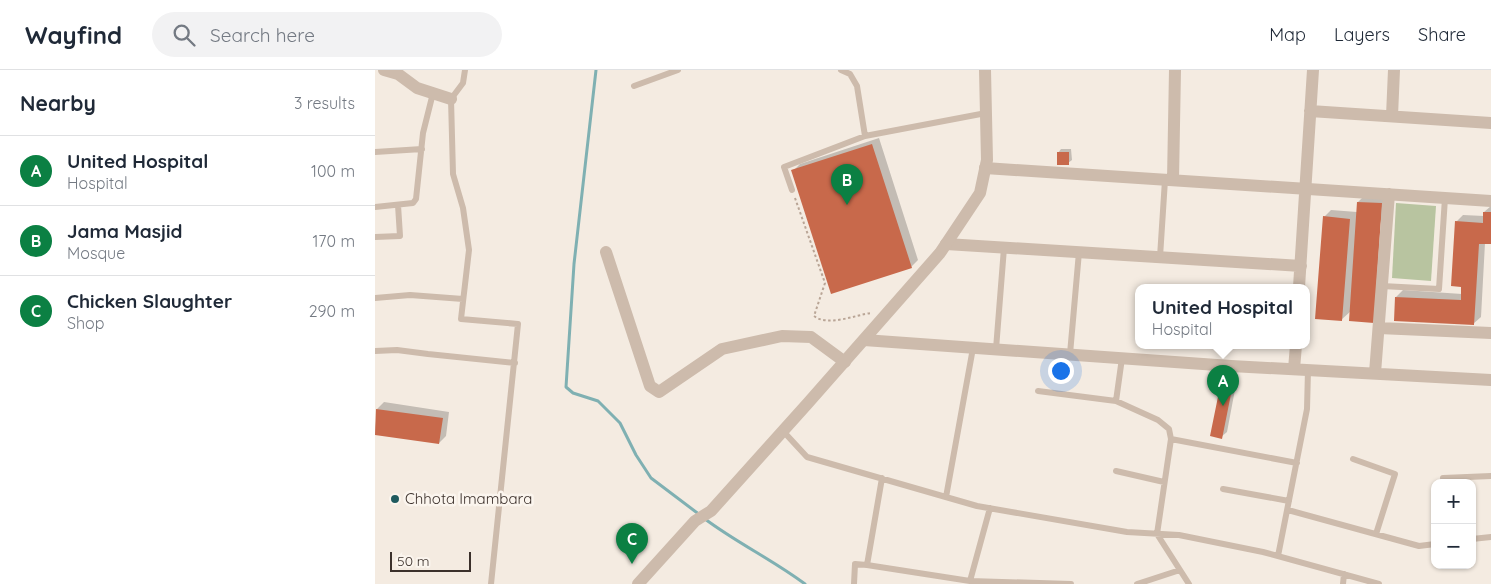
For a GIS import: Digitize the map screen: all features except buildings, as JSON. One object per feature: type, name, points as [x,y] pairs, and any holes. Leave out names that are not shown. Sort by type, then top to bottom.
[{"type":"street","points":[[384,70],[398,74],[417,88],[451,99]]},
{"type":"street","points":[[638,584],[695,521],[711,511],[940,253],[980,193],[987,160],[985,70]]},
{"type":"street","points":[[1169,180],[1175,70]]},
{"type":"street","points":[[1299,284],[1313,70]]},
{"type":"street","points":[[1392,116],[1394,70]]},
{"type":"street","points":[[1310,111],[1491,123]]},
{"type":"street","points":[[985,168],[1491,201]]},
{"type":"street","points":[[1375,373],[1389,194]]},
{"type":"street","points":[[946,244],[1301,266]]},
{"type":"street","points":[[606,252],[650,386],[659,392],[722,349],[782,336],[811,337],[845,362]]},
{"type":"street","points":[[1379,328],[1491,333]]},
{"type":"street","points":[[864,340],[1308,370],[1491,380]]},
{"type":"street","points":[[1294,369],[1296,349]]},
{"type":"lane","points":[[465,70],[463,83],[451,99],[453,174],[463,208],[469,250],[461,318],[518,324],[491,584]]},
{"type":"lane","points":[[634,86],[678,70]]},
{"type":"lane","points":[[841,70],[850,72],[857,86],[865,136]]},
{"type":"lane","points":[[375,207],[413,203],[416,198],[423,133],[433,93]]},
{"type":"lane","points":[[792,190],[784,167],[865,136],[986,113]]},
{"type":"lane","points":[[375,152],[422,150]]},
{"type":"lane","points":[[1159,258],[1169,180]]},
{"type":"lane","points":[[1382,286],[1439,289],[1445,198]]},
{"type":"lane","points":[[375,237],[400,236],[398,205]]},
{"type":"lane","points":[[996,349],[1004,248]]},
{"type":"lane","points":[[1071,354],[1079,252]]},
{"type":"lane","points":[[375,298],[410,295],[463,299]]},
{"type":"lane","points":[[946,497],[973,348]]},
{"type":"lane","points":[[375,350],[397,350],[515,363]]},
{"type":"lane","points":[[1116,401],[1122,358]]},
{"type":"lane","points":[[1278,556],[1307,409],[1308,370]]},
{"type":"lane","points":[[1038,390],[1116,401],[1158,420],[1169,429],[1171,439],[1157,534],[1189,584]]},
{"type":"lane","points":[[783,431],[807,457],[946,497],[990,508],[1127,532],[1179,536],[1278,556],[1379,584]]},
{"type":"lane","points":[[1171,439],[1297,463]]},
{"type":"lane","points":[[1353,459],[1395,474],[1376,534]]},
{"type":"lane","points":[[1116,471],[1165,482]]},
{"type":"lane","points":[[1443,478],[1491,476]]},
{"type":"lane","points":[[867,565],[882,478]]},
{"type":"lane","points":[[1223,488],[1289,501]]},
{"type":"lane","points":[[970,581],[990,508]]},
{"type":"lane","points":[[1288,510],[1419,546],[1431,544]]},
{"type":"lane","points":[[1476,539],[1491,537]]},
{"type":"lane","points":[[854,584],[855,564],[970,581],[1071,584]]},
{"type":"lane","points":[[1137,584],[1180,570]]},
{"type":"lane","points":[[1343,584],[1344,574]]},
{"type":"path","points":[[792,190],[812,241],[825,283],[814,316],[818,319],[846,320],[854,316],[889,312]]},
{"type":"green space","points":[[1396,203],[1436,206],[1431,281],[1392,278]]},
{"type":"waterway","points":[[596,70],[574,264],[566,387],[573,393],[598,401],[620,423],[636,455],[651,478],[700,515]]},
{"type":"waterway","points":[[705,519],[805,584]]},
{"type":"place","name":"Jama Masjid","points":[[847,205]]},
{"type":"place","name":"United Hospital","points":[[1223,406]]},
{"type":"place","name":"Chhota Imambara","points":[[395,499]]},
{"type":"place","name":"Chicken Slaughter","points":[[632,564]]}]
